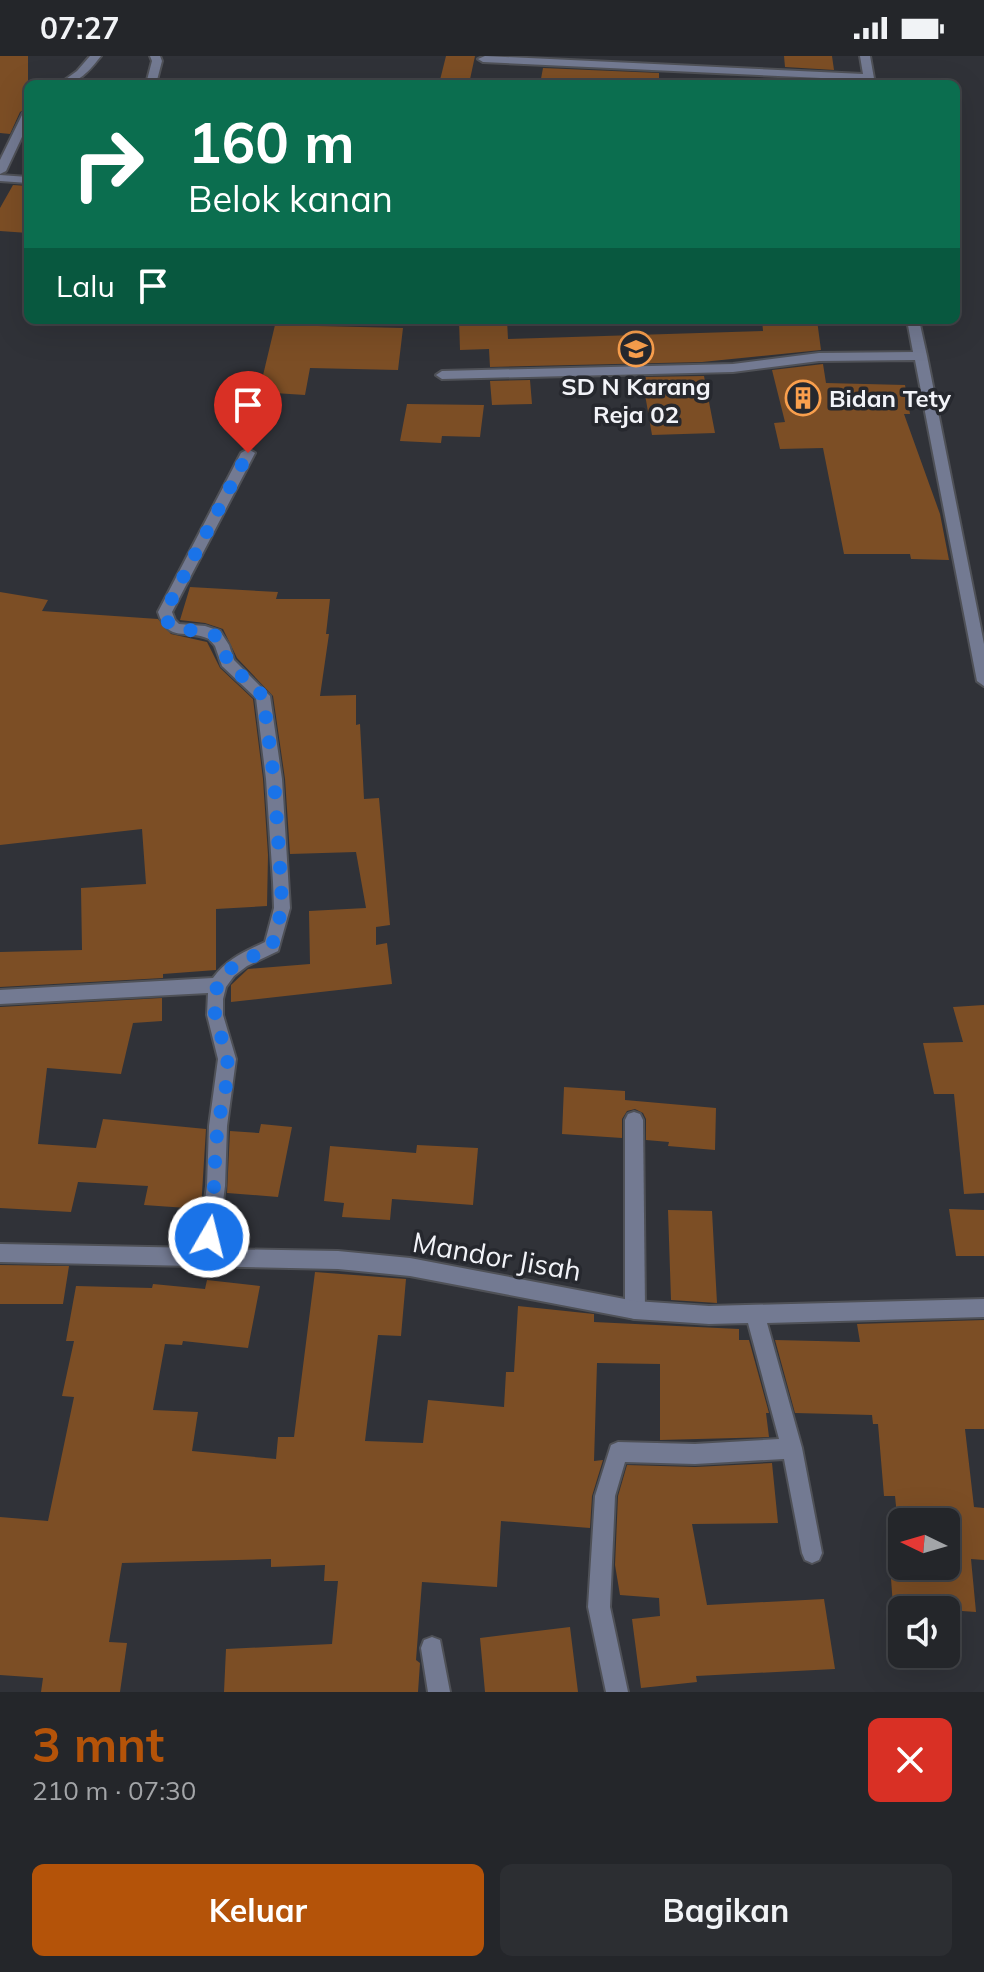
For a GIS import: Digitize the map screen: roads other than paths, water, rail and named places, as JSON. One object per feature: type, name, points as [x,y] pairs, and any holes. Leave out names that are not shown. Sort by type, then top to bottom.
[{"type":"street","points":[[70,80],[96,56]]},
{"type":"street","points":[[152,80],[157,61],[155,56]]},
{"type":"street","points":[[865,56],[869,80]]},
{"type":"street","points":[[483,59],[528,59],[854,80]]},
{"type":"street","points":[[0,171],[24,121]]},
{"type":"street","points":[[0,178],[24,180]]},
{"type":"street","points":[[914,324],[984,681]]},
{"type":"street","points":[[442,375],[733,368],[819,357],[921,356]]},
{"type":"street","points":[[206,1257],[216,1186],[218,1126],[227,1059],[215,1015],[218,985],[241,961],[272,946],[282,908],[274,779],[263,696],[227,662],[225,645],[220,638],[212,633],[172,626],[166,620],[165,612],[248,453]]},
{"type":"street","points":[[0,997],[218,985]]},
{"type":"street","points":[[634,1120],[635,1310]]},
{"type":"street","name":"Mandor Jisah","points":[[0,1253],[338,1260],[410,1267],[635,1310],[755,1315],[984,1308]]},
{"type":"street","points":[[755,1315],[792,1448],[812,1553]]},
{"type":"street","points":[[617,1692],[599,1607],[605,1496],[618,1452],[695,1454],[792,1448]]},
{"type":"street","points":[[432,1648],[439,1692]]},
{"type":"place","name":"SD N Karang Reja 02","points":[[636,349]]},
{"type":"place","name":"Bidan Tety","points":[[803,398]]}]
